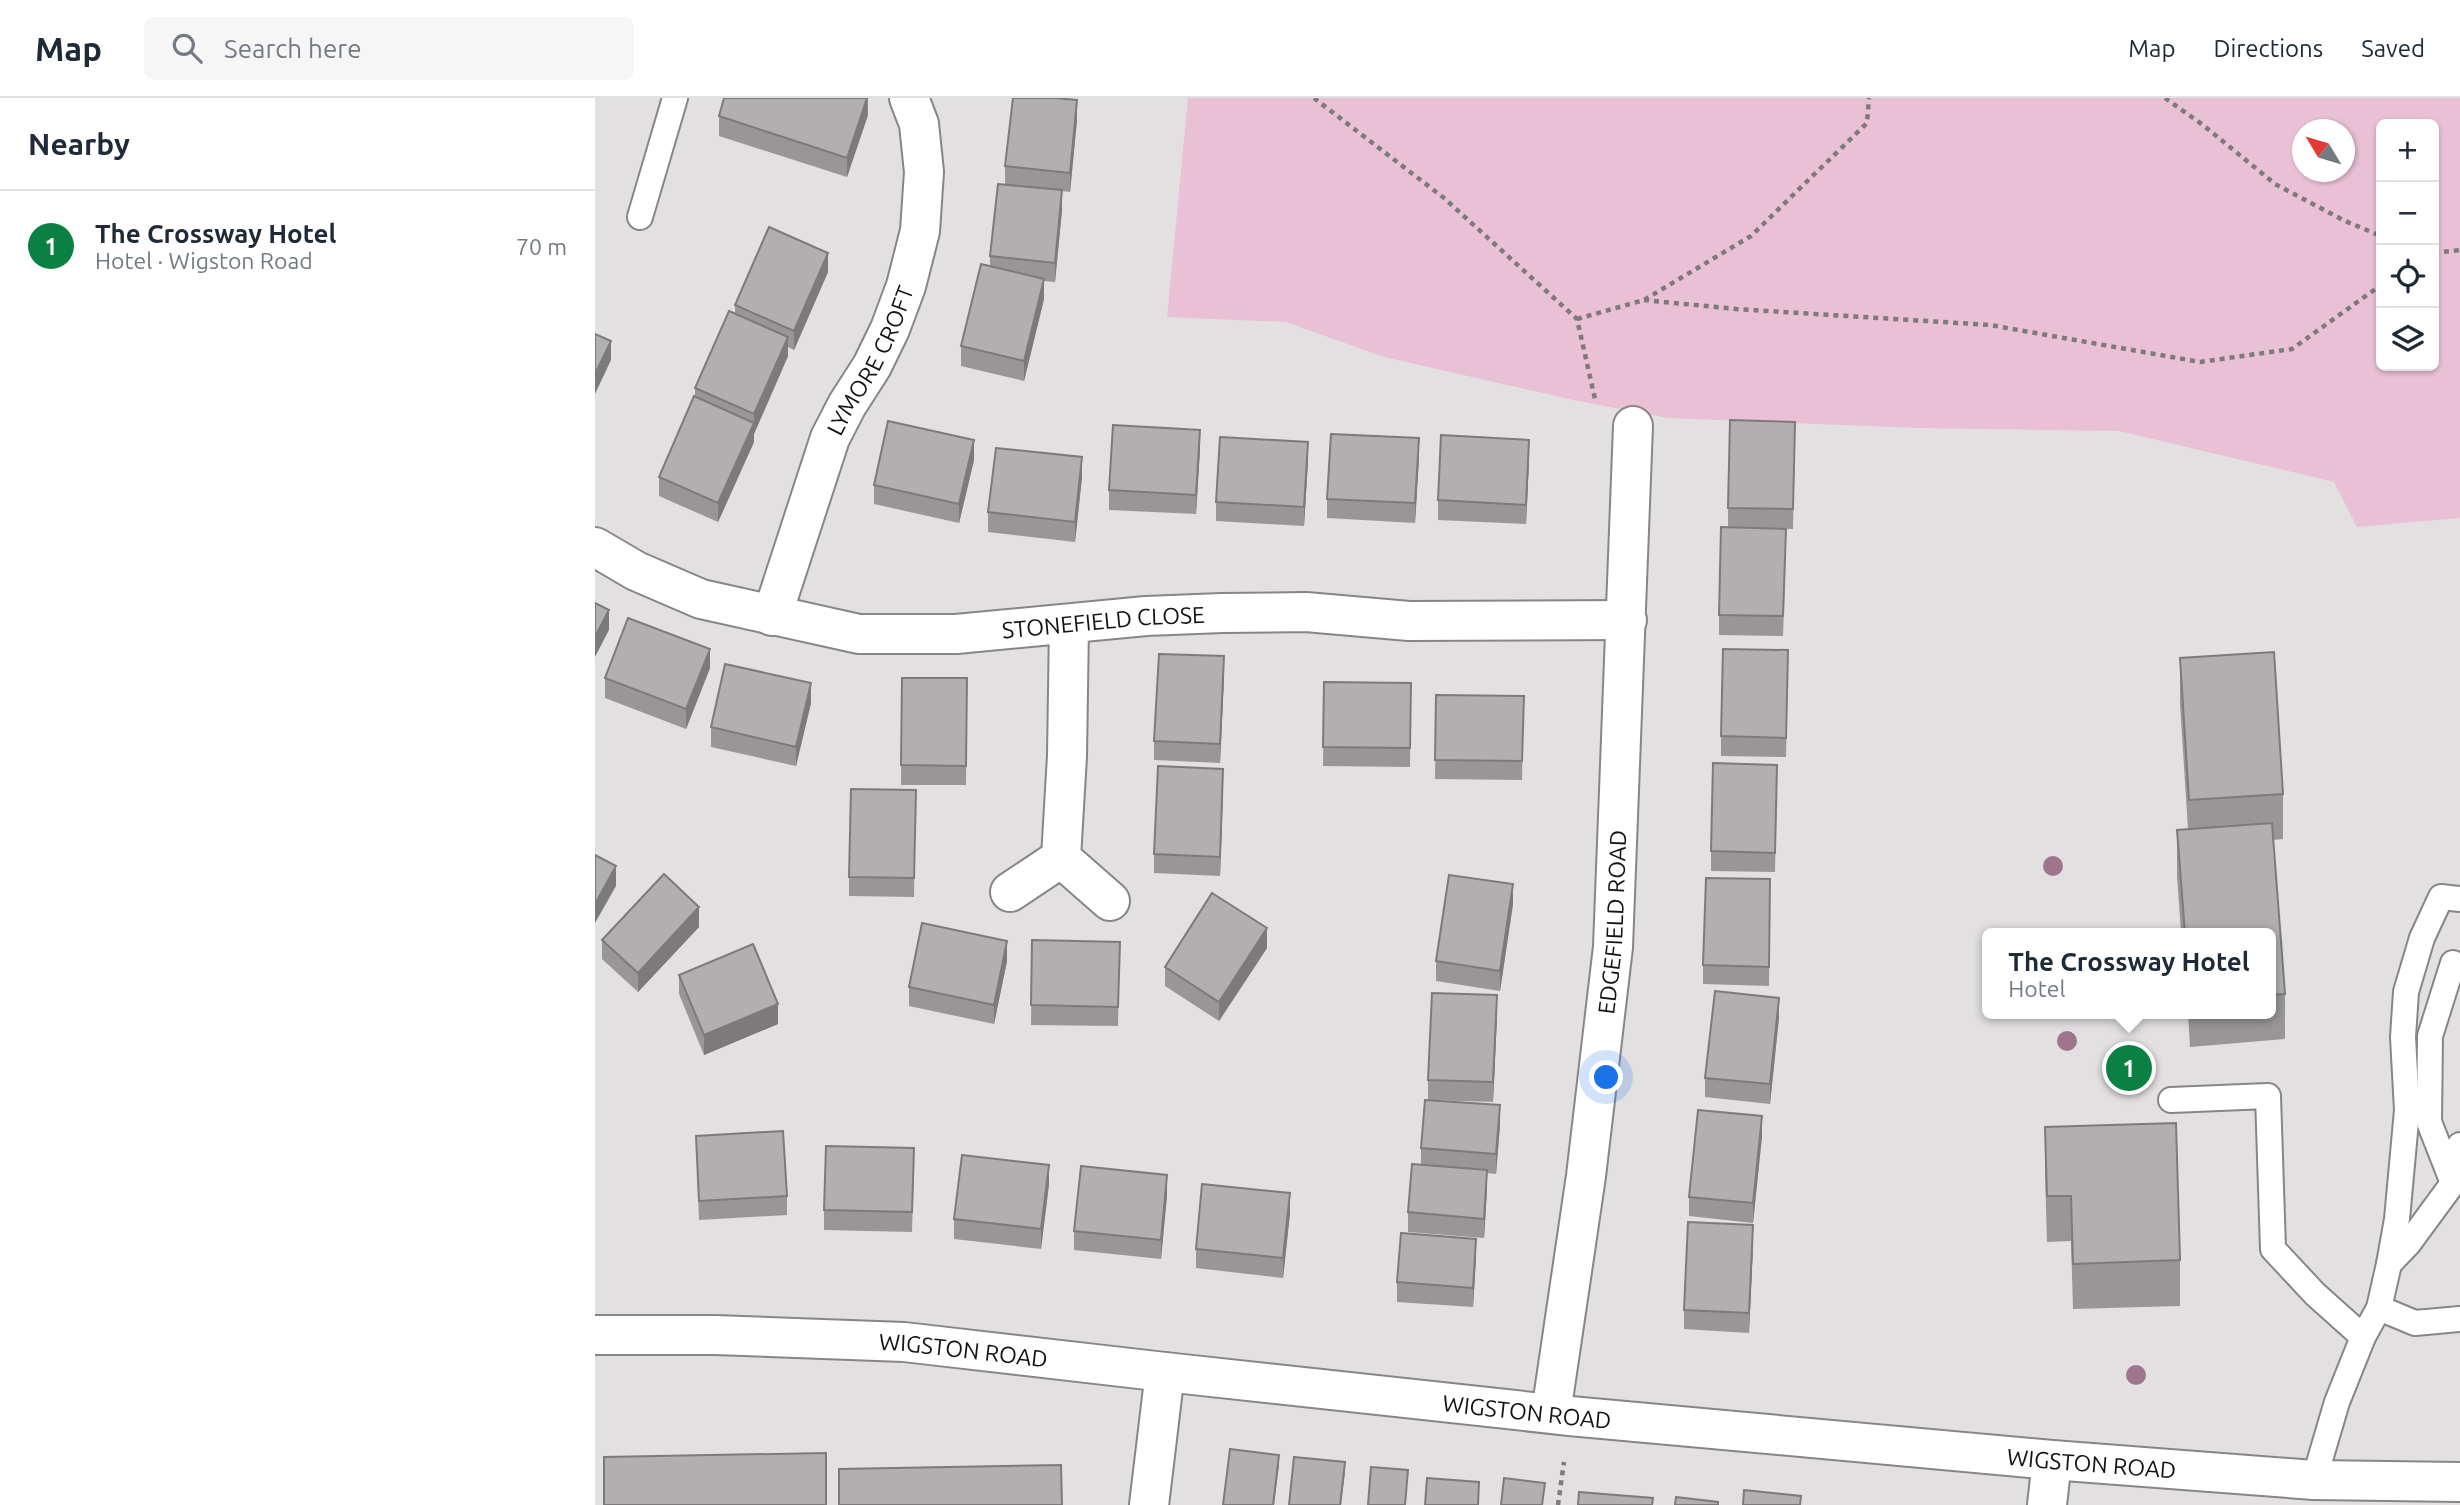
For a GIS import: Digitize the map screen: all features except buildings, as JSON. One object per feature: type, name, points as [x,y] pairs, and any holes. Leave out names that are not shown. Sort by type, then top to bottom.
[{"type":"street","name":"LYMORE CROFT","points":[[772,616],[830,438],[872,366],[906,286],[920,231],[924,172],[919,124],[909,98]]},
{"type":"street","name":"EDGEFIELD ROAD","points":[[1551,1413],[1586,1176],[1613,947],[1633,426]]},
{"type":"street","name":"STONEFIELD CLOSE","points":[[595,547],[636,571],[701,599],[859,634],[956,634],[1146,616],[1306,612],[1409,621],[1627,621]]},
{"type":"street","points":[[1061,858],[1067,756],[1069,625]]},
{"type":"street","points":[[1010,892],[1061,858]]},
{"type":"street","points":[[1061,858],[1110,901]]},
{"type":"street","name":"WIGSTON ROAD","points":[[595,1335],[715,1335],[904,1342],[1165,1373],[1551,1413],[2052,1460],[2314,1480],[2460,1482]]},
{"type":"street","points":[[1149,1505],[1165,1373]]},
{"type":"street","points":[[2047,1505],[2052,1460]]},
{"type":"lane","points":[[640,217],[675,98]]},
{"type":"lane","points":[[2314,1480],[2337,1402],[2363,1337],[2379,1308],[2389,1264],[2397,1219],[2407,1110],[2403,1037],[2406,992],[2423,938],[2441,897],[2460,899]]},
{"type":"lane","points":[[2453,1183],[2429,1122],[2430,1036],[2457,961]]},
{"type":"lane","points":[[2457,961],[2460,993]]},
{"type":"lane","points":[[2171,1100],[2268,1096],[2273,1249],[2315,1294],[2363,1337]]},
{"type":"lane","points":[[2389,1264],[2409,1243],[2453,1183],[2460,1145]]},
{"type":"lane","points":[[2379,1308],[2415,1324],[2460,1319]]},
{"type":"path","points":[[1314,98],[1444,198],[1577,319],[1596,402],[1633,426]]},
{"type":"path","points":[[1577,319],[1644,300],[1751,236],[1867,123],[1869,98]]},
{"type":"path","points":[[2165,98],[2203,125],[2274,184],[2376,234]]},
{"type":"path","points":[[2439,252],[2460,250]]},
{"type":"path","points":[[1644,300],[1736,309],[1990,325],[2200,362],[2292,349],[2376,289]]},
{"type":"shaded area","points":[[1188,98],[2460,98],[2460,518],[2357,527],[2334,482],[2119,431],[1917,428],[1668,418],[1573,400],[1384,357],[1286,322],[1167,317]]},
{"type":"place","name":"The Crossway Hotel","points":[[2129,1068]]}]
